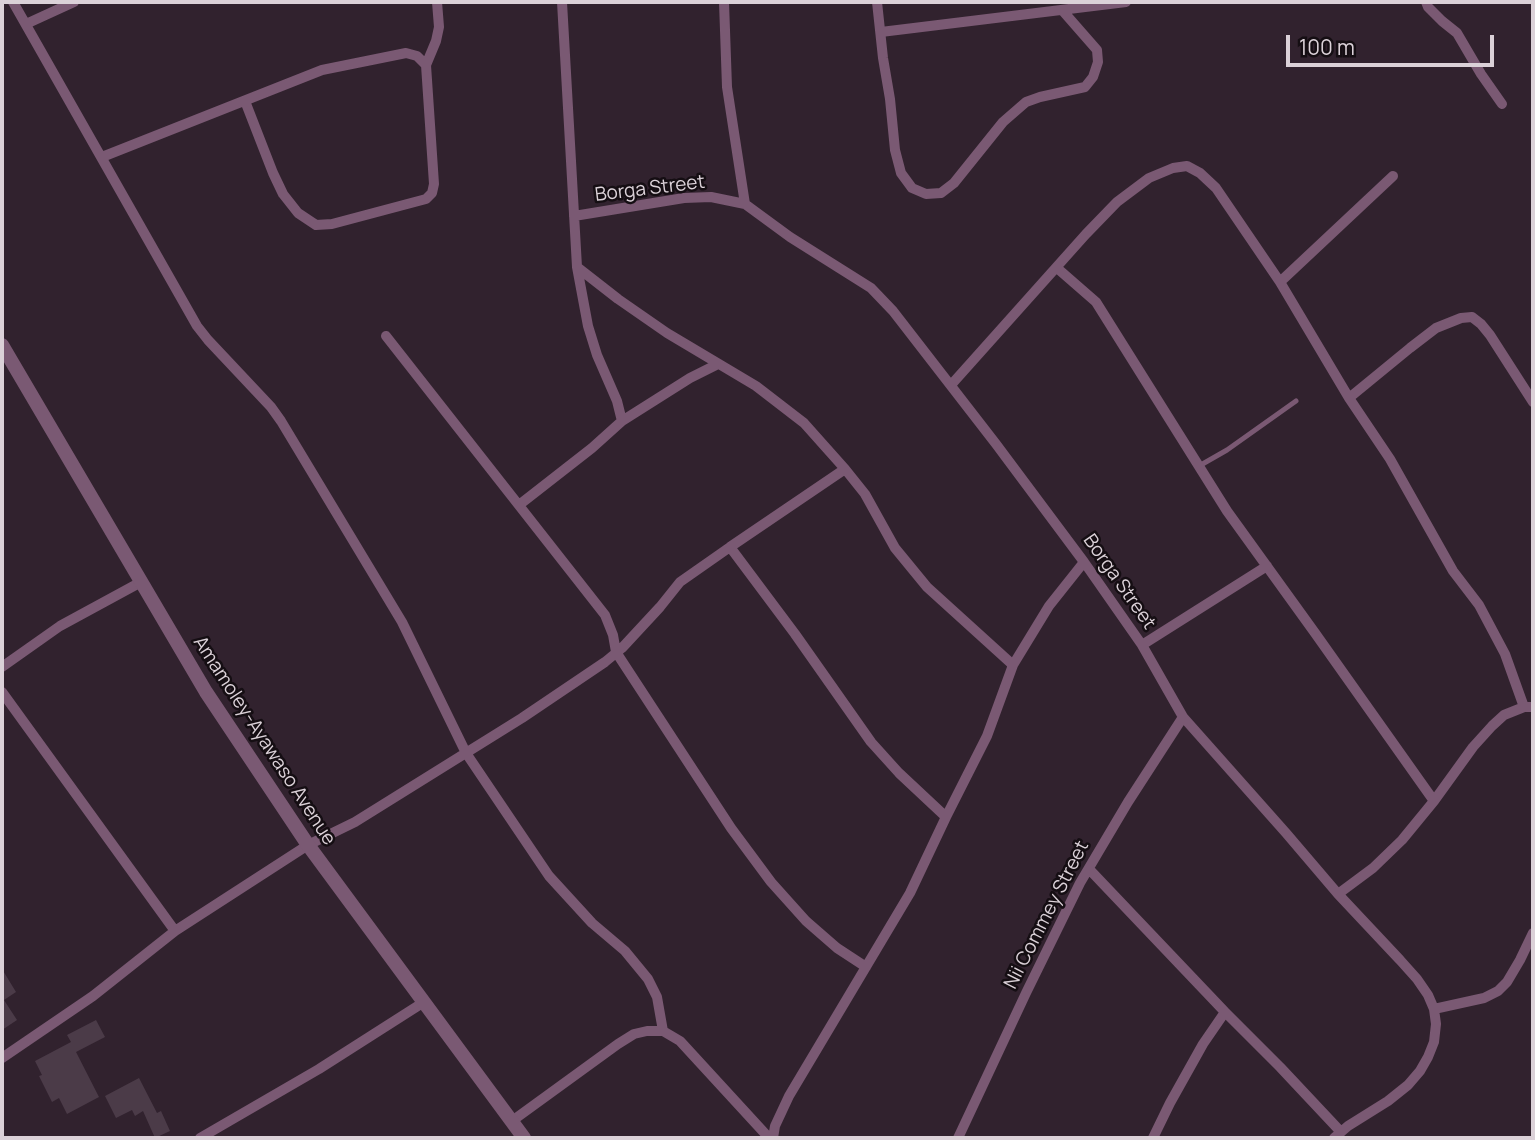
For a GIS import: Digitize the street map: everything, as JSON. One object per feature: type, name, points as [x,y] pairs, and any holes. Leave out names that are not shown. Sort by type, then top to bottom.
[{"type":"street","points":[[13,2],[197,326],[281,421],[402,622],[466,753],[549,876],[592,923],[625,951],[648,979],[657,997],[663,1031]]},
{"type":"street","points":[[26,24],[74,2]]},
{"type":"street","points":[[245,101],[272,173],[283,194],[298,213],[316,225],[332,224],[426,199],[432,193],[433,184],[426,65],[439,27],[437,2]]},
{"type":"street","points":[[562,2],[577,267],[588,326],[622,421]]},
{"type":"street","points":[[724,2],[727,88],[745,204]]},
{"type":"street","points":[[877,2],[895,149],[901,173],[912,188],[926,194],[942,193],[954,183],[1003,122],[1026,103],[1040,97],[1085,87],[1093,77],[1098,62],[1097,50],[1062,10]]},
{"type":"street","points":[[881,32],[1126,2]]},
{"type":"street","points":[[1426,2],[1442,21],[1457,33],[1480,74],[1502,104]]},
{"type":"street","points":[[102,158],[322,70],[406,53],[417,56],[426,65]]},
{"type":"street","points":[[951,385],[1086,234],[1117,202],[1149,178],[1173,168],[1187,166],[1200,173],[1216,188],[1280,282],[1349,398],[1390,459],[1453,571],[1479,605],[1505,654],[1528,707],[1504,715],[1492,726],[1402,840],[1373,868],[1338,894]]},
{"type":"street","points":[[1280,282],[1393,176]]},
{"type":"street","name":"Borga Street","points":[[574,216],[684,198],[711,197],[745,204],[790,237],[871,288],[893,311],[1084,562],[1142,645],[1183,717],[1338,894],[1417,979],[1427,995],[1436,1024],[1429,1057],[1408,1085],[1337,1135]]},
{"type":"street","points":[[577,267],[667,333],[756,386],[804,423],[845,469],[864,495],[895,548],[927,587],[1013,665]]},
{"type":"street","points":[[1057,268],[1096,302],[1227,512],[1434,801]]},
{"type":"street","points":[[1349,398],[1436,328],[1461,318],[1472,317],[1490,335],[1533,402]]},
{"type":"street","points":[[386,337],[605,615],[617,652],[731,828],[771,881],[806,921],[837,948],[866,967]]},
{"type":"street","name":"Amamoley-Ayawaso Avenue","points":[[2,345],[206,692],[308,845],[524,1138]]},
{"type":"street","points":[[519,505],[622,421],[690,377],[718,364]]},
{"type":"street","points":[[2,1058],[93,996],[175,931],[308,845],[355,822],[522,718],[617,652],[680,582],[845,469]]},
{"type":"street","points":[[730,547],[871,742],[899,773],[946,817]]},
{"type":"street","points":[[512,1121],[634,1034],[663,1031],[680,1041],[771,1138],[785,1104],[911,893],[987,736],[1013,665],[1049,606],[1084,562]]},
{"type":"street","points":[[1142,645],[1267,566]]},
{"type":"street","points":[[2,667],[60,626],[141,582]]},
{"type":"street","points":[[2,692],[175,931]]},
{"type":"street","name":"Nii Commey Street","points":[[958,1138],[1080,883],[1183,717]]},
{"type":"street","points":[[1089,869],[1280,1067],[1337,1135]]},
{"type":"street","points":[[1433,1009],[1484,998],[1498,991],[1507,982],[1533,933]]},
{"type":"street","points":[[200,1138],[319,1069],[424,1002]]},
{"type":"street","points":[[1153,1138],[1203,1044],[1225,1012]]},
{"type":"lane","points":[[1199,466],[1227,450],[1296,401]]},
{"type":"building","points":[[2,969],[16,992],[4,1000],[17,1020],[2,1030]]},
{"type":"building","points":[[96,1020],[105,1037],[76,1052],[99,1097],[67,1114],[59,1098],[52,1102],[35,1061],[71,1042],[67,1035]]},
{"type":"building","points":[[139,1078],[157,1113],[161,1111],[170,1131],[155,1138],[143,1111],[135,1116],[132,1110],[116,1118],[105,1096]]}]
